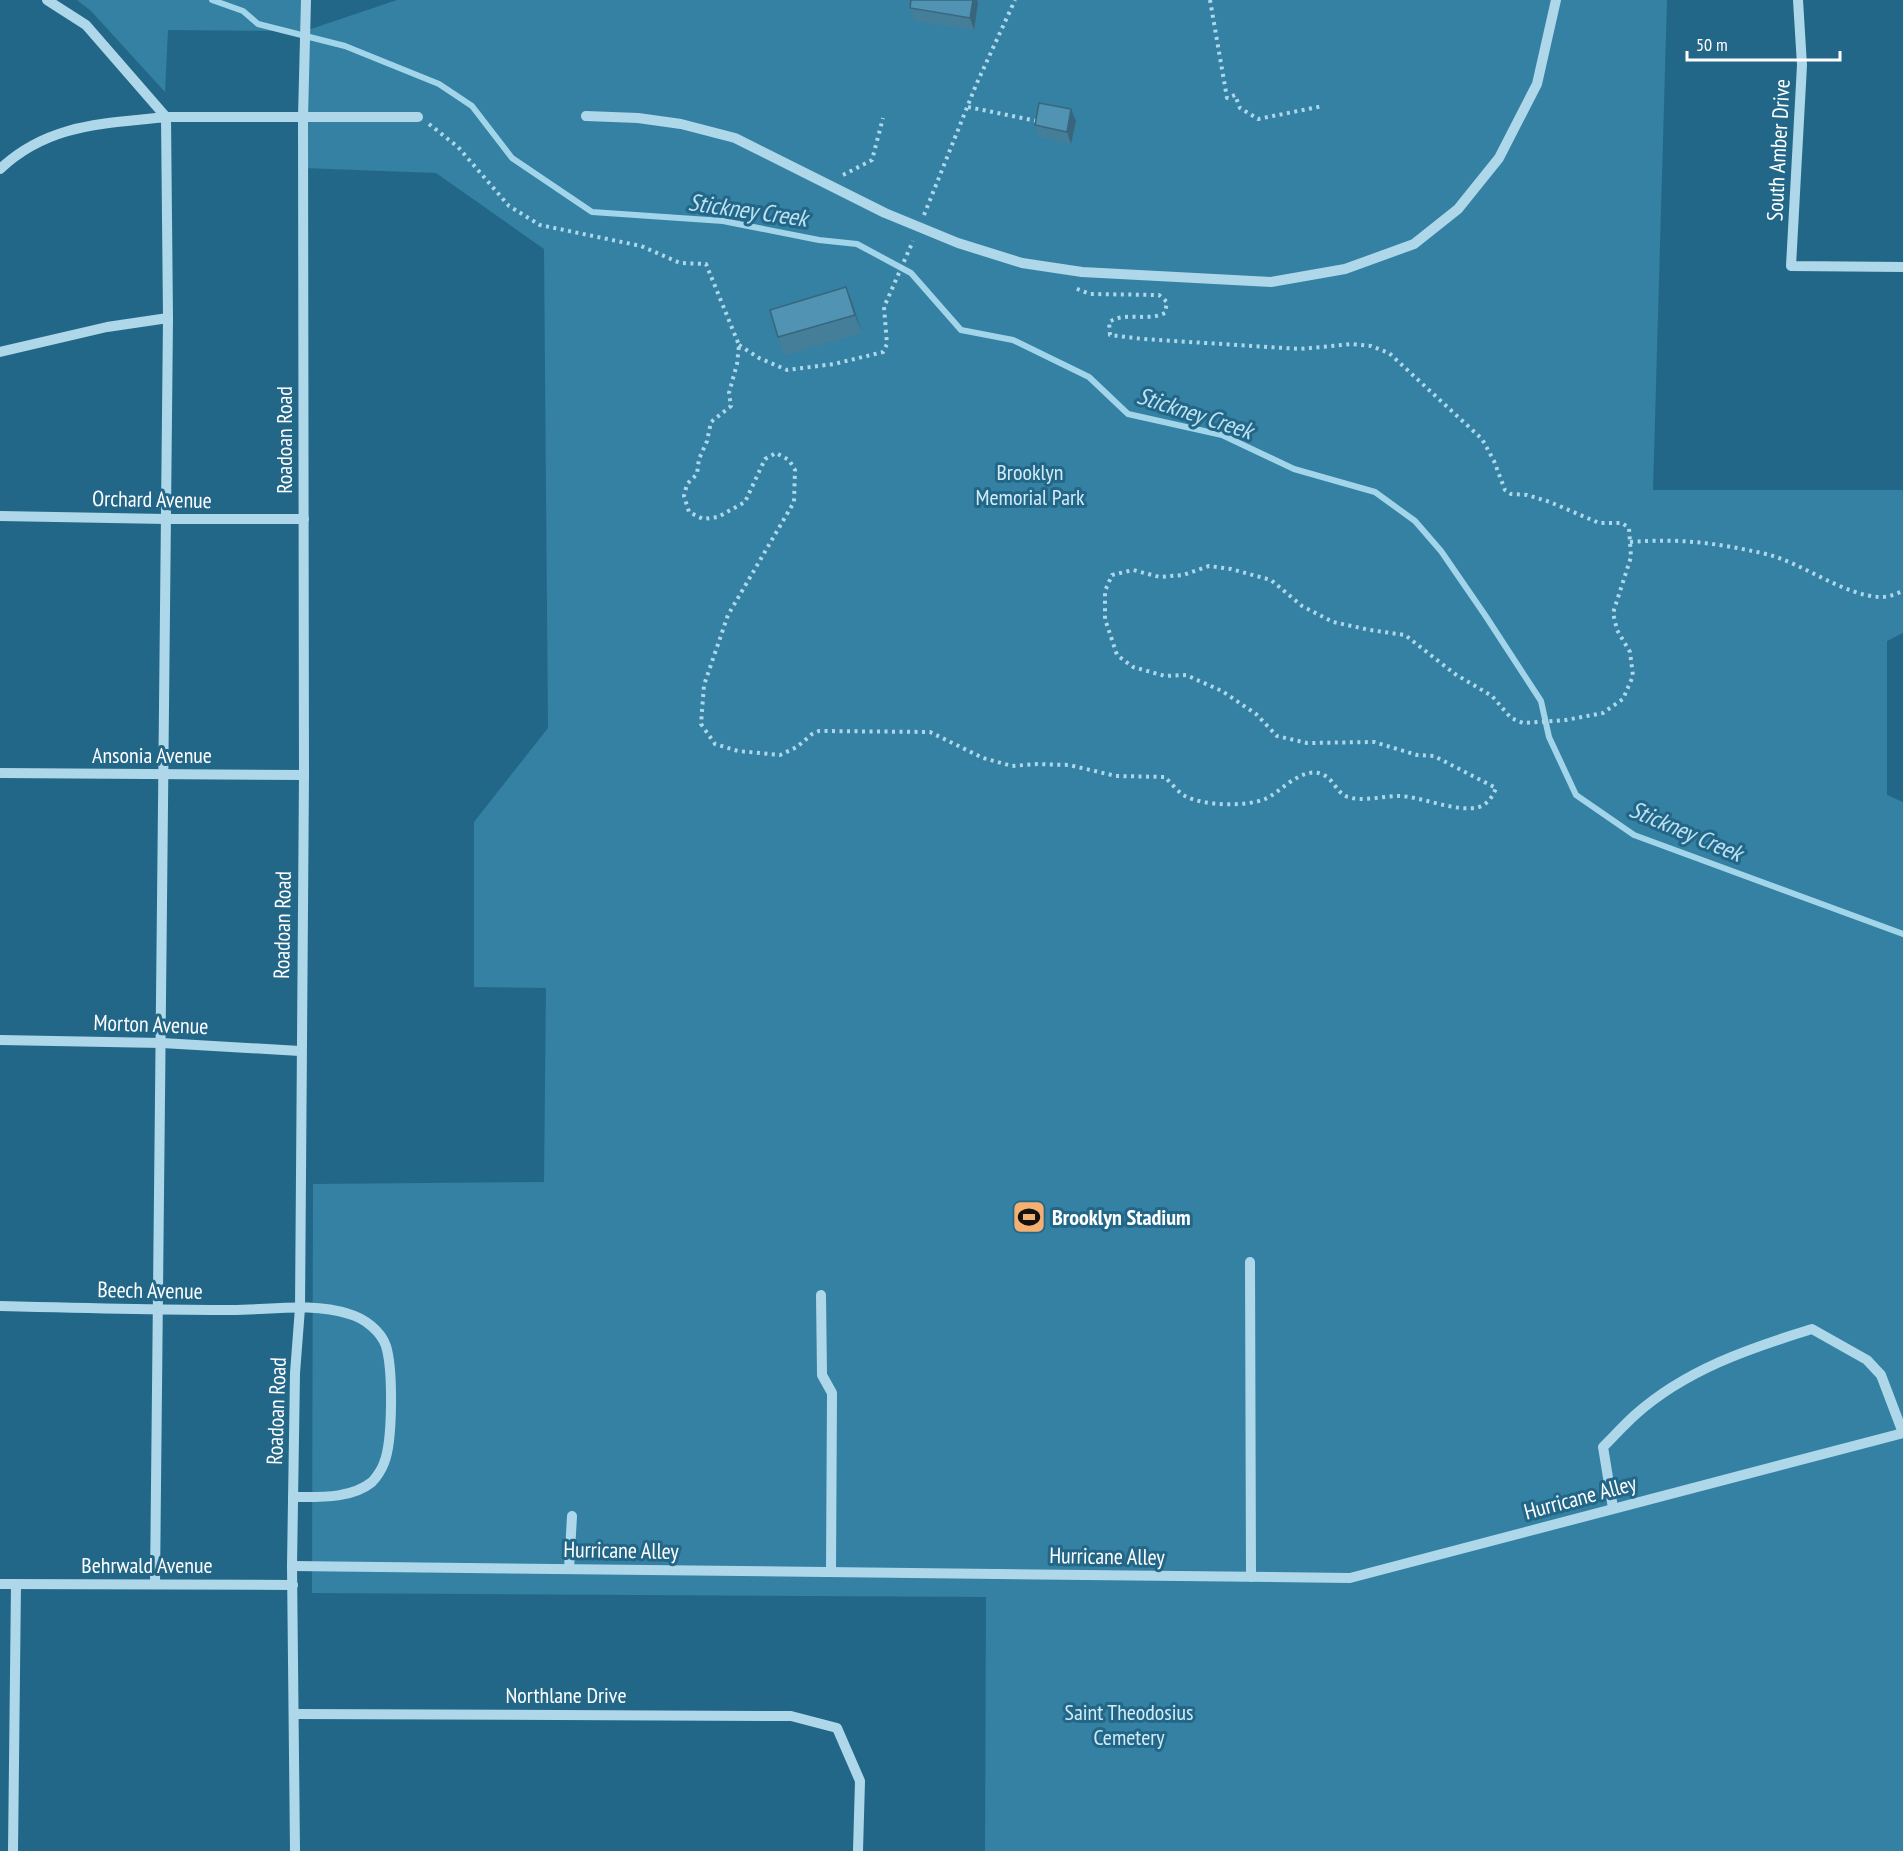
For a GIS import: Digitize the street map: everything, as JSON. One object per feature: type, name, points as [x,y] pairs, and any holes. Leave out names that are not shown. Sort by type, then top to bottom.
[{"type":"street","points":[[47,0],[86,25],[166,117],[168,318],[155,1584]]},
{"type":"street","name":"Roadoan Road","points":[[295,1851],[292,1566],[295,1373],[300,1308],[300,1051],[304,775],[303,117],[306,0]]},
{"type":"street","points":[[586,116],[638,118],[681,124],[735,138],[885,213],[958,243],[1022,263],[1070,271],[1271,282],[1346,269],[1414,244],[1458,209],[1499,158],[1538,84],[1556,0]]},
{"type":"street","name":"South Amber Drive","points":[[1798,0],[1802,65],[1791,266],[1903,267]]},
{"type":"street","points":[[0,169],[41,139],[83,126],[166,117],[418,117]]},
{"type":"street","points":[[0,352],[107,327],[168,318]]},
{"type":"street","name":"Orchard Avenue","points":[[0,516],[304,519]]},
{"type":"street","name":"Ansonia Avenue","points":[[0,773],[304,775]]},
{"type":"street","name":"Morton Avenue","points":[[0,1040],[162,1043],[300,1051]]},
{"type":"street","points":[[1250,1262],[1251,1577]]},
{"type":"street","points":[[821,1295],[822,1375],[832,1392],[831,1572]]},
{"type":"street","name":"Beech Avenue","points":[[0,1306],[158,1310],[324,1308],[351,1314],[374,1327],[385,1344],[389,1368],[389,1446],[384,1464],[373,1481],[354,1492],[324,1497],[293,1497]]},
{"type":"street","points":[[1613,1508],[1603,1447],[1637,1413],[1705,1368],[1759,1345],[1812,1329],[1867,1360],[1881,1375],[1903,1433]]},
{"type":"street","name":"Hurricane Alley","points":[[292,1566],[1350,1578],[1903,1433]]},
{"type":"street","points":[[569,1569],[572,1516]]},
{"type":"street","name":"Behrwald Avenue","points":[[0,1584],[293,1585]]},
{"type":"street","points":[[13,1851],[16,1584]]},
{"type":"street","name":"Northlane Drive","points":[[294,1714],[791,1716],[837,1728],[860,1781],[858,1851]]},
{"type":"path","points":[[739,345],[759,358],[787,370],[834,364],[883,352],[887,344],[884,307],[1015,0]]},
{"type":"path","points":[[1210,0],[1227,98],[1235,95],[1240,108],[1258,119],[1323,106]]},
{"type":"path","points":[[968,107],[1037,121]]},
{"type":"path","points":[[418,117],[458,147],[509,206],[540,225],[641,246],[680,263],[706,264],[739,345],[737,364],[729,393],[731,406],[711,422],[707,441],[699,459],[697,474],[687,483],[684,496],[689,512],[703,519],[718,516],[745,502],[765,459],[776,453],[789,460],[795,470],[795,502],[728,615],[704,685],[701,724],[715,744],[738,751],[780,755],[797,747],[819,731],[930,732],[983,758],[1012,766],[1069,765],[1116,776],[1165,777],[1184,795],[1202,801],[1237,805],[1266,799],[1284,785],[1303,775],[1319,773],[1330,778],[1344,796],[1357,800],[1400,796],[1451,806],[1479,807],[1493,798],[1496,788],[1434,756],[1417,755],[1374,742],[1307,743],[1277,736],[1256,714],[1221,691],[1186,675],[1165,676],[1133,667],[1117,655],[1105,619],[1105,591],[1112,575],[1133,570],[1160,577],[1183,575],[1209,566],[1231,569],[1271,580],[1302,606],[1333,622],[1370,630],[1405,634],[1455,674],[1492,696],[1510,718],[1523,723],[1566,720],[1603,713],[1623,699],[1633,676],[1630,652],[1617,630],[1614,614],[1631,557],[1629,528],[1622,523],[1599,523],[1550,502],[1527,495],[1511,494],[1505,490],[1494,461],[1482,439],[1389,353],[1371,346],[1352,344],[1300,350],[1110,335],[1109,322],[1119,316],[1157,318],[1165,314],[1167,302],[1159,295],[1090,294],[1075,288],[1070,283],[1070,271]]},
{"type":"path","points":[[826,184],[872,160],[883,118]]},
{"type":"path","points":[[1630,542],[1681,540],[1707,542],[1769,555],[1871,596],[1890,596],[1903,591]]},
{"type":"green space","points":[[77,0],[306,0],[305,31],[168,30],[165,92],[91,11]]},
{"type":"green space","name":"Brooklyn Memorial Park","points":[[397,0],[1667,0],[1653,490],[1903,490],[1903,633],[1887,641],[1887,795],[1903,802],[1903,1851],[985,1851],[986,1597],[312,1593],[313,1184],[544,1182],[546,988],[474,987],[474,822],[548,728],[544,249],[436,173],[303,168],[305,31]]},
{"type":"building","points":[[911,0],[973,0],[970,18],[910,8]]},
{"type":"building","points":[[1039,103],[1071,109],[1067,132],[1035,125]]},
{"type":"building","points":[[846,287],[855,315],[778,337],[770,310]]},
{"type":"waterway","name":"Stickney Creek","points":[[212,0],[243,11],[258,24],[345,46],[439,84],[472,106],[512,158],[592,212],[723,221],[819,240],[857,244],[911,273],[961,330],[1013,340],[1089,377],[1128,414],[1222,435],[1294,469],[1375,492],[1415,521],[1441,551],[1485,615],[1541,701],[1549,737],[1576,795],[1634,835],[1903,934]]},
{"type":"place","name":"Brooklyn Stadium","points":[[1029,1217]]},
{"type":"park label","name":"Saint Theodosius Cemetery","points":[[1129,1724]]}]
